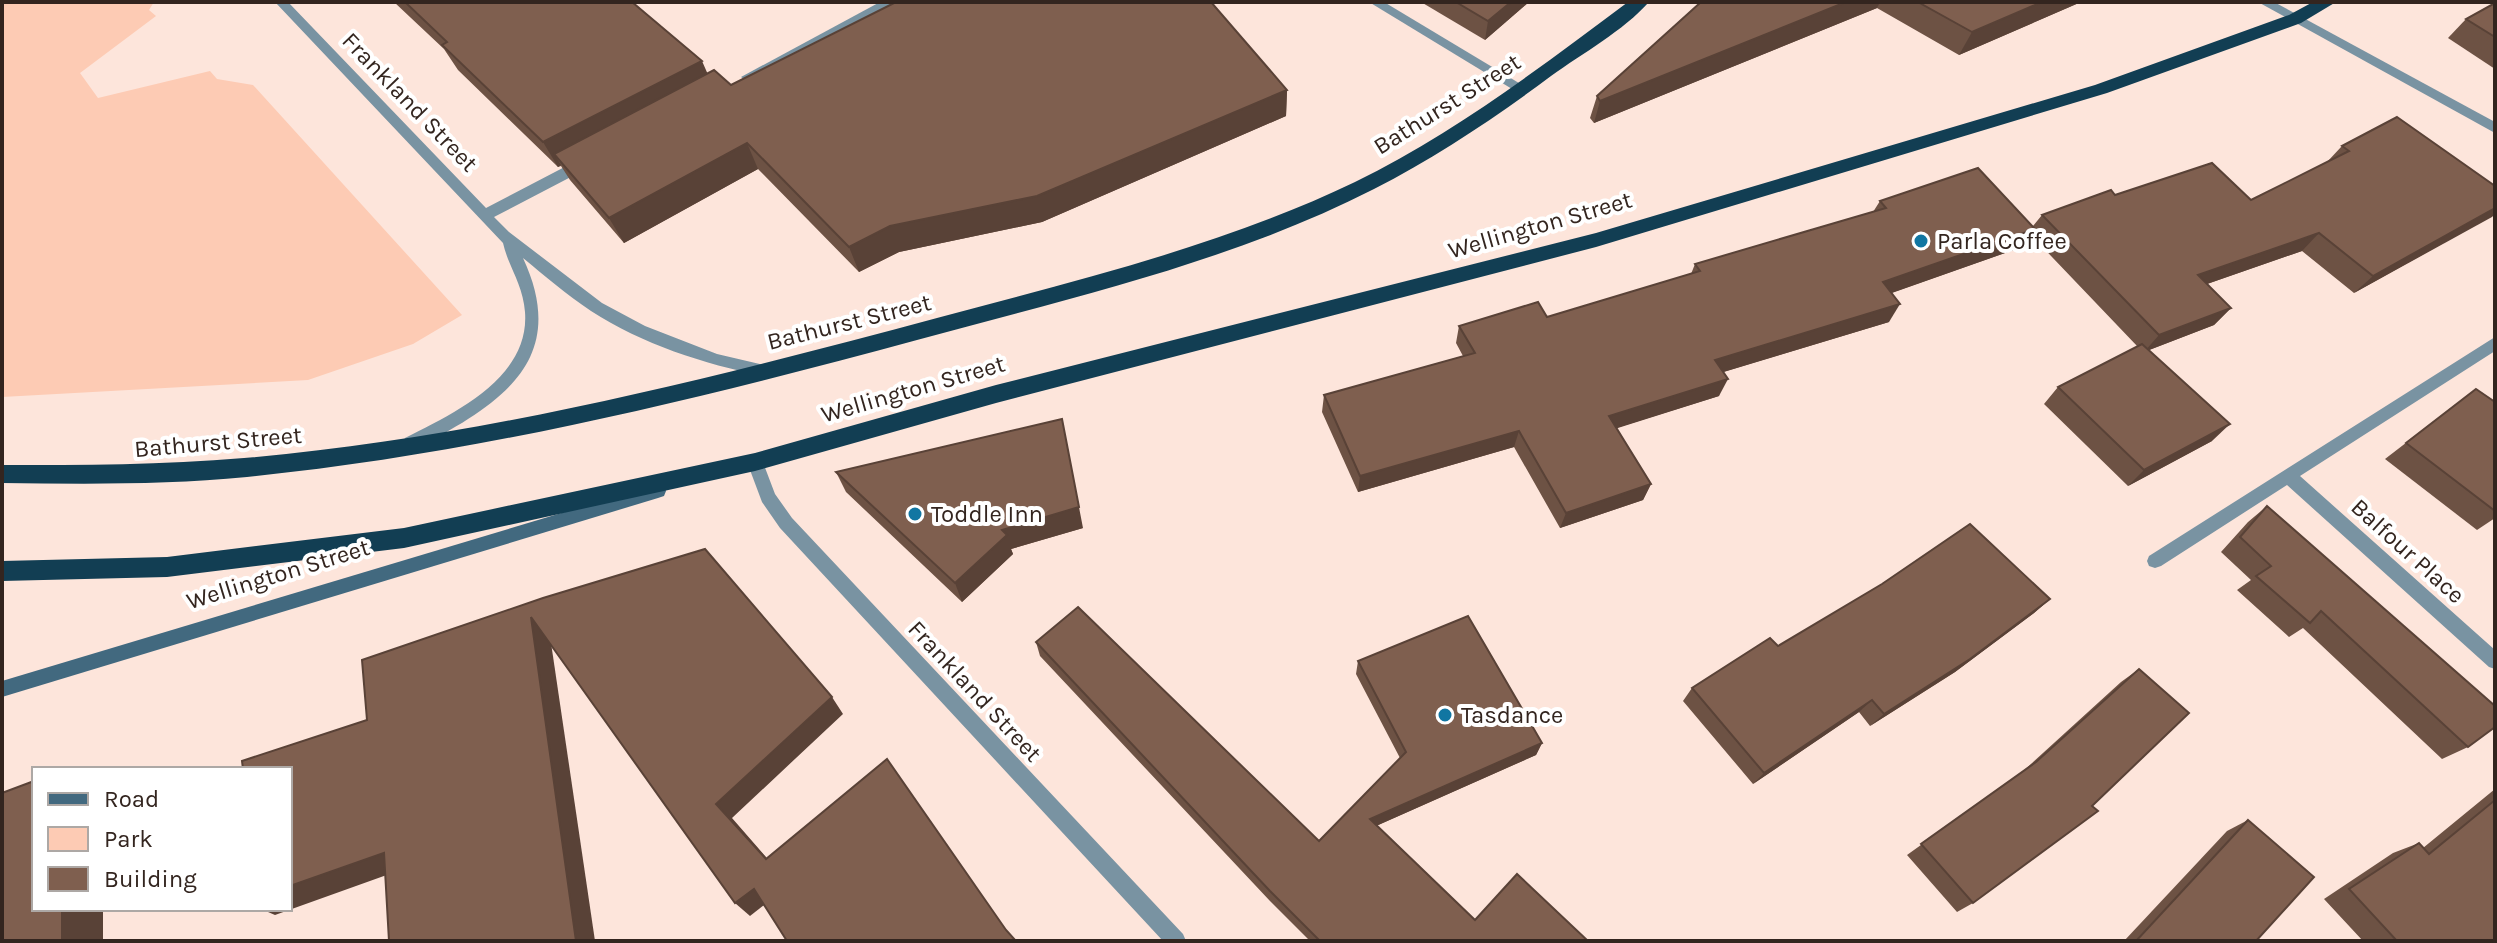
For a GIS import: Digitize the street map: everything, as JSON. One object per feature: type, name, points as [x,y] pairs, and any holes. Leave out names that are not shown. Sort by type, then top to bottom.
[{"type":"highway","name":"Bathurst Street","points":[[2,474],[81,477],[220,472],[396,450],[763,370],[1100,282],[1201,252],[1280,223],[1424,154],[1522,89],[1640,2]]},
{"type":"highway","name":"Wellington Street","points":[[2,571],[167,567],[404,538],[755,462],[996,394],[1596,240],[2101,89],[2295,19],[2327,2]]},
{"type":"main road","name":"Wellington Street","points":[[2,689],[755,462]]},
{"type":"street","name":"Frankland Street","points":[[281,2],[504,236],[597,307],[640,330],[715,360],[763,370]]},
{"type":"street","points":[[735,84],[890,2]]},
{"type":"street","points":[[1375,2],[1522,89]]},
{"type":"street","points":[[2264,2],[2495,128]]},
{"type":"street","points":[[485,215],[593,158]]},
{"type":"street","name":"Frankland Street","points":[[396,450],[456,421],[493,395],[526,353],[533,327],[534,300],[525,271],[504,236]]},
{"type":"street","points":[[2155,561],[2495,343]]},
{"type":"street","name":"Frankland Street","points":[[755,462],[768,497],[786,523],[1176,941]]},
{"type":"street","name":"Balfour Place","points":[[2289,476],[2495,661]]},
{"type":"green space","points":[[2,2],[154,2],[149,10],[156,16],[80,73],[98,98],[210,71],[217,79],[253,85],[462,315],[413,344],[308,380],[2,397]]},
{"type":"building","points":[[405,2],[632,2],[702,61],[543,142],[442,45],[447,42]]},
{"type":"building","points":[[896,2],[1211,2],[1287,90],[1037,196],[890,226],[849,247],[747,143],[609,218],[554,154],[714,70],[731,85]]},
{"type":"building","points":[[1456,2],[1511,2],[1488,21]]},
{"type":"building","points":[[1701,2],[1846,2],[1600,101],[1597,96]]},
{"type":"building","points":[[1918,2],[2042,2],[1972,32]]},
{"type":"building","points":[[2495,3],[2495,37],[2466,19]]},
{"type":"building","points":[[2397,117],[2495,186],[2495,208],[2373,276],[2319,233],[2198,275],[2231,308],[2159,335],[2042,215],[2111,190],[2115,195],[2212,163],[2251,200],[2349,151],[2342,146]]},
{"type":"building","points":[[1978,168],[2035,229],[1883,282],[1900,304],[1715,360],[1728,379],[1609,416],[1651,484],[1566,513],[1519,431],[1360,476],[1324,395],[1475,353],[1459,326],[1538,302],[1547,317],[1700,271],[1695,264],[1886,208],[1880,201]]},
{"type":"building","points":[[2142,344],[2230,424],[2144,470],[2058,387]]},
{"type":"building","points":[[2476,389],[2495,402],[2495,511],[2406,443]]},
{"type":"building","points":[[1062,419],[1079,507],[1002,530],[1007,535],[955,583],[836,472]]},
{"type":"building","points":[[2267,506],[2495,706],[2495,727],[2468,747],[2321,611],[2310,623],[2256,576],[2271,566],[2240,537]]},
{"type":"building","points":[[1970,524],[2050,599],[1970,659],[1884,714],[1872,700],[1764,773],[1692,688],[1770,638],[1778,646],[1882,584]]},
{"type":"building","points":[[705,549],[832,697],[716,804],[766,859],[887,759],[1016,941],[787,941],[754,889],[735,903],[531,617],[576,941],[389,941],[384,853],[292,885],[292,767],[243,767],[242,761],[367,720],[362,660],[543,598]]},
{"type":"building","points":[[1078,607],[1319,841],[1406,752],[1358,661],[1468,616],[1542,743],[1370,819],[1475,920],[1517,874],[1588,941],[1320,941],[1036,642]]},
{"type":"building","points":[[2139,669],[2189,713],[2092,806],[2098,811],[1973,903],[1921,844],[2036,762]]},
{"type":"building","points":[[32,782],[32,911],[62,911],[62,941],[2,941],[2,793]]},
{"type":"building","points":[[2495,800],[2495,941],[2397,941],[2349,889],[2419,843],[2429,854]]},
{"type":"building","points":[[2248,820],[2314,877],[2256,941],[2136,941]]},
{"type":"place","name":"Parla Coffee","points":[[1921,241]]},
{"type":"place","name":"Toddle Inn","points":[[915,514]]},
{"type":"place","name":"Tasdance","points":[[1445,715]]}]
